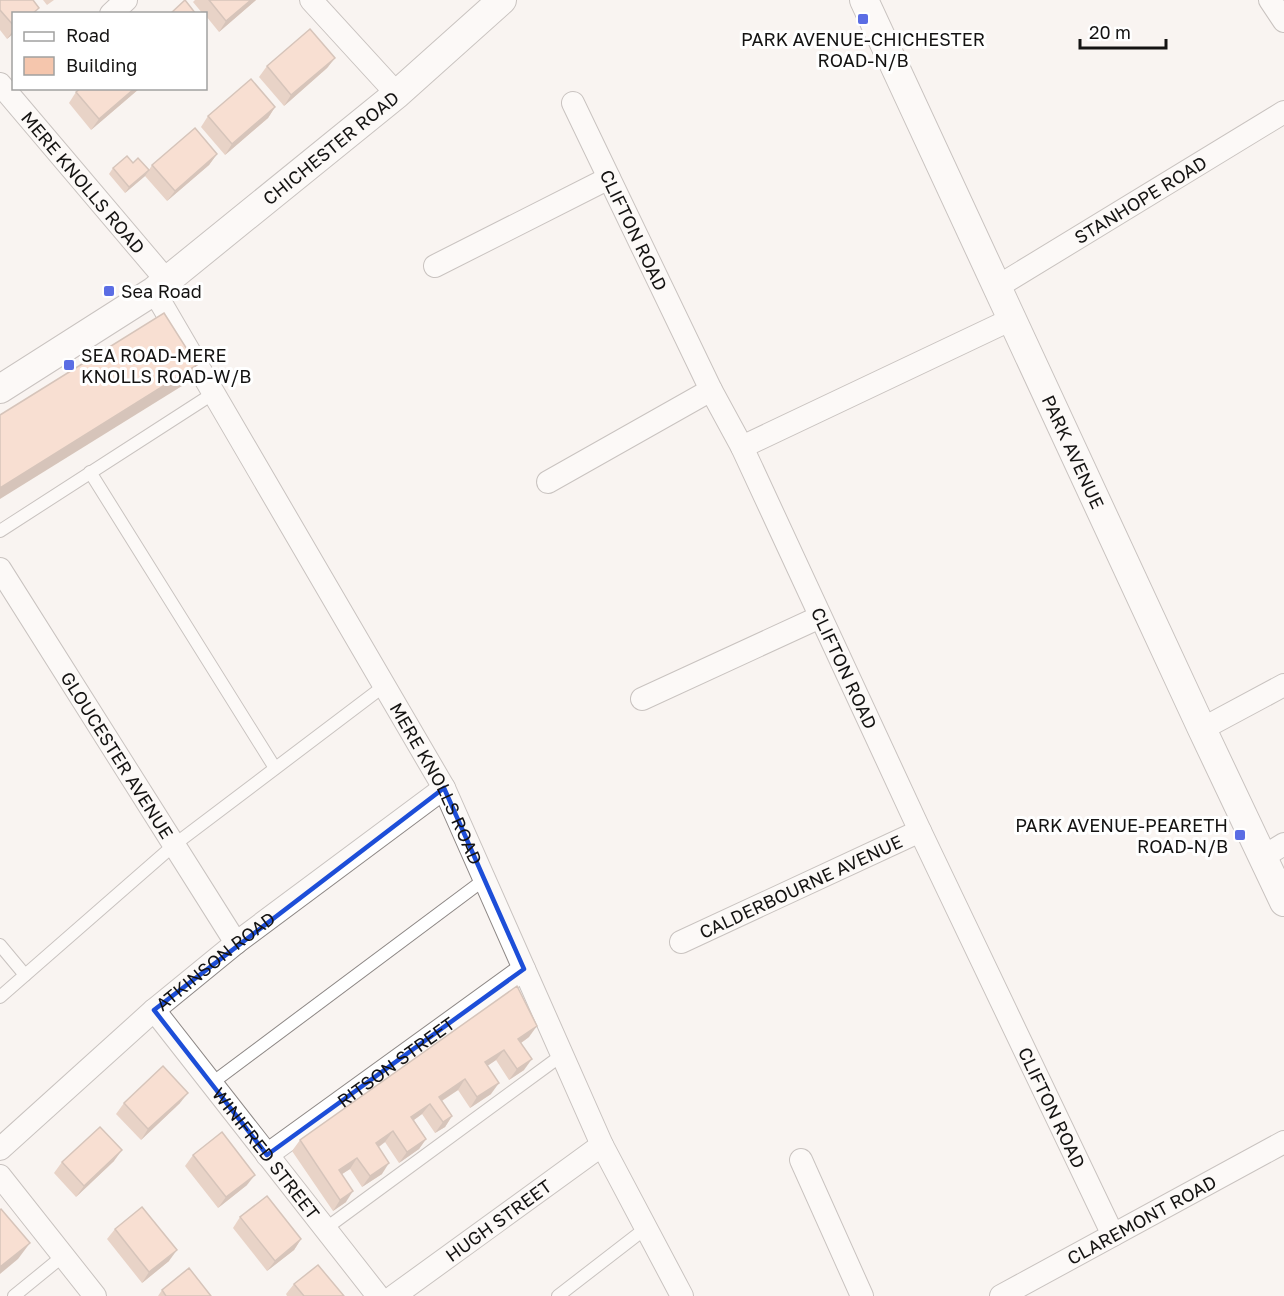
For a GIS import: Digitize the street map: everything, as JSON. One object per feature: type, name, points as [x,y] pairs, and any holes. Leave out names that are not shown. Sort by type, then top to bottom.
[{"type":"street","points":[[113,12],[126,0]]},
{"type":"street","points":[[311,0],[397,94]]},
{"type":"street","name":"CHICHESTER ROAD","points":[[160,286],[397,94],[502,0]]},
{"type":"street","name":"PARK AVENUE","points":[[864,0],[1202,729],[1273,850],[1284,902]]},
{"type":"street","points":[[1270,0],[1284,21]]},
{"type":"street","name":"MERE KNOLLS ROAD","points":[[0,84],[160,286],[214,393],[444,788],[602,1145],[682,1296]]},
{"type":"street","name":"CLIFTON ROAD","points":[[573,103],[711,390],[742,447],[920,831],[1113,1235]]},
{"type":"street","name":"STANHOPE ROAD","points":[[997,287],[1283,115]]},
{"type":"street","points":[[435,266],[609,178]]},
{"type":"street","points":[[4,379],[160,286]]},
{"type":"street","points":[[742,447],[1012,319]]},
{"type":"street","points":[[548,482],[711,390]]},
{"type":"street","name":"GLOUCESTER AVENUE","points":[[0,569],[236,943]]},
{"type":"street","points":[[642,699],[820,617]]},
{"type":"street","points":[[1202,729],[1284,685]]},
{"type":"street","name":"ATKINSON ROAD","points":[[4,1137],[236,943],[444,788]]},
{"type":"street","name":"CALDERBOURNE AVENUE","points":[[681,942],[920,831]]},
{"type":"street","name":"RITSON STREET","points":[[267,1155],[524,969]]},
{"type":"street","name":"WINIFRED STREET","points":[[154,1010],[378,1296]]},
{"type":"street","name":"CLAREMONT ROAD","points":[[1001,1296],[1284,1142]]},
{"type":"street","name":"HUGH STREET","points":[[394,1296],[602,1145]]},
{"type":"street","points":[[801,1160],[862,1296]]},
{"type":"street","points":[[0,1176],[95,1296]]},
{"type":"lane","points":[[0,531],[214,393]]},
{"type":"lane","points":[[90,472],[275,768]]},
{"type":"lane","points":[[0,997],[174,845],[384,686]]},
{"type":"lane","points":[[212,1083],[484,879]]},
{"type":"lane","points":[[0,945],[25,975]]},
{"type":"lane","points":[[325,1229],[562,1055]]},
{"type":"lane","points":[[558,1296],[646,1228]]},
{"type":"lane","points":[[14,1296],[63,1256]]},
{"type":"highlighted area","points":[[444,788],[524,969],[267,1155],[154,1010]]},
{"type":"building","points":[[0,0],[33,0],[39,8],[34,12],[12,12],[12,24],[0,10]]},
{"type":"building","points":[[185,0],[194,12],[172,12]]},
{"type":"building","points":[[209,0],[251,0],[226,21]]},
{"type":"building","points":[[310,29],[335,58],[291,95],[267,66]]},
{"type":"building","points":[[251,79],[275,107],[232,144],[208,116]]},
{"type":"building","points":[[78,90],[133,90],[99,119],[76,92]]},
{"type":"building","points":[[195,128],[217,154],[175,191],[152,165]]},
{"type":"building","points":[[127,156],[133,163],[138,158],[149,170],[129,187],[113,168]]},
{"type":"building","points":[[164,313],[197,365],[0,488],[0,415]]},
{"type":"building","points":[[517,986],[537,1026],[518,1039],[532,1059],[517,1069],[504,1050],[485,1062],[499,1083],[477,1097],[465,1079],[439,1097],[452,1116],[443,1122],[430,1104],[411,1117],[426,1139],[407,1152],[393,1131],[376,1143],[389,1163],[370,1176],[357,1158],[339,1170],[353,1191],[340,1200],[300,1140]]},
{"type":"building","points":[[163,1066],[188,1093],[148,1129],[124,1103]]},
{"type":"building","points":[[100,1127],[122,1150],[84,1186],[62,1162]]},
{"type":"building","points":[[222,1132],[255,1175],[226,1197],[193,1155]]},
{"type":"building","points":[[267,1196],[301,1239],[275,1261],[240,1217]]},
{"type":"building","points":[[142,1207],[177,1250],[149,1272],[115,1229]]},
{"type":"building","points":[[0,1210],[30,1243],[0,1267]]},
{"type":"building","points":[[318,1265],[344,1296],[304,1296],[294,1284]]},
{"type":"building","points":[[189,1268],[211,1296],[166,1296],[162,1290]]},
{"type":"place","name":"PARK AVENUE-CHICHESTER ROAD-N/B","points":[[863,19]]},
{"type":"place","name":"Sea Road","points":[[109,291]]},
{"type":"place","name":"SEA ROAD-MERE KNOLLS ROAD-W/B","points":[[69,365]]},
{"type":"place","name":"PARK AVENUE-PEARETH ROAD-N/B","points":[[1240,835]]}]
